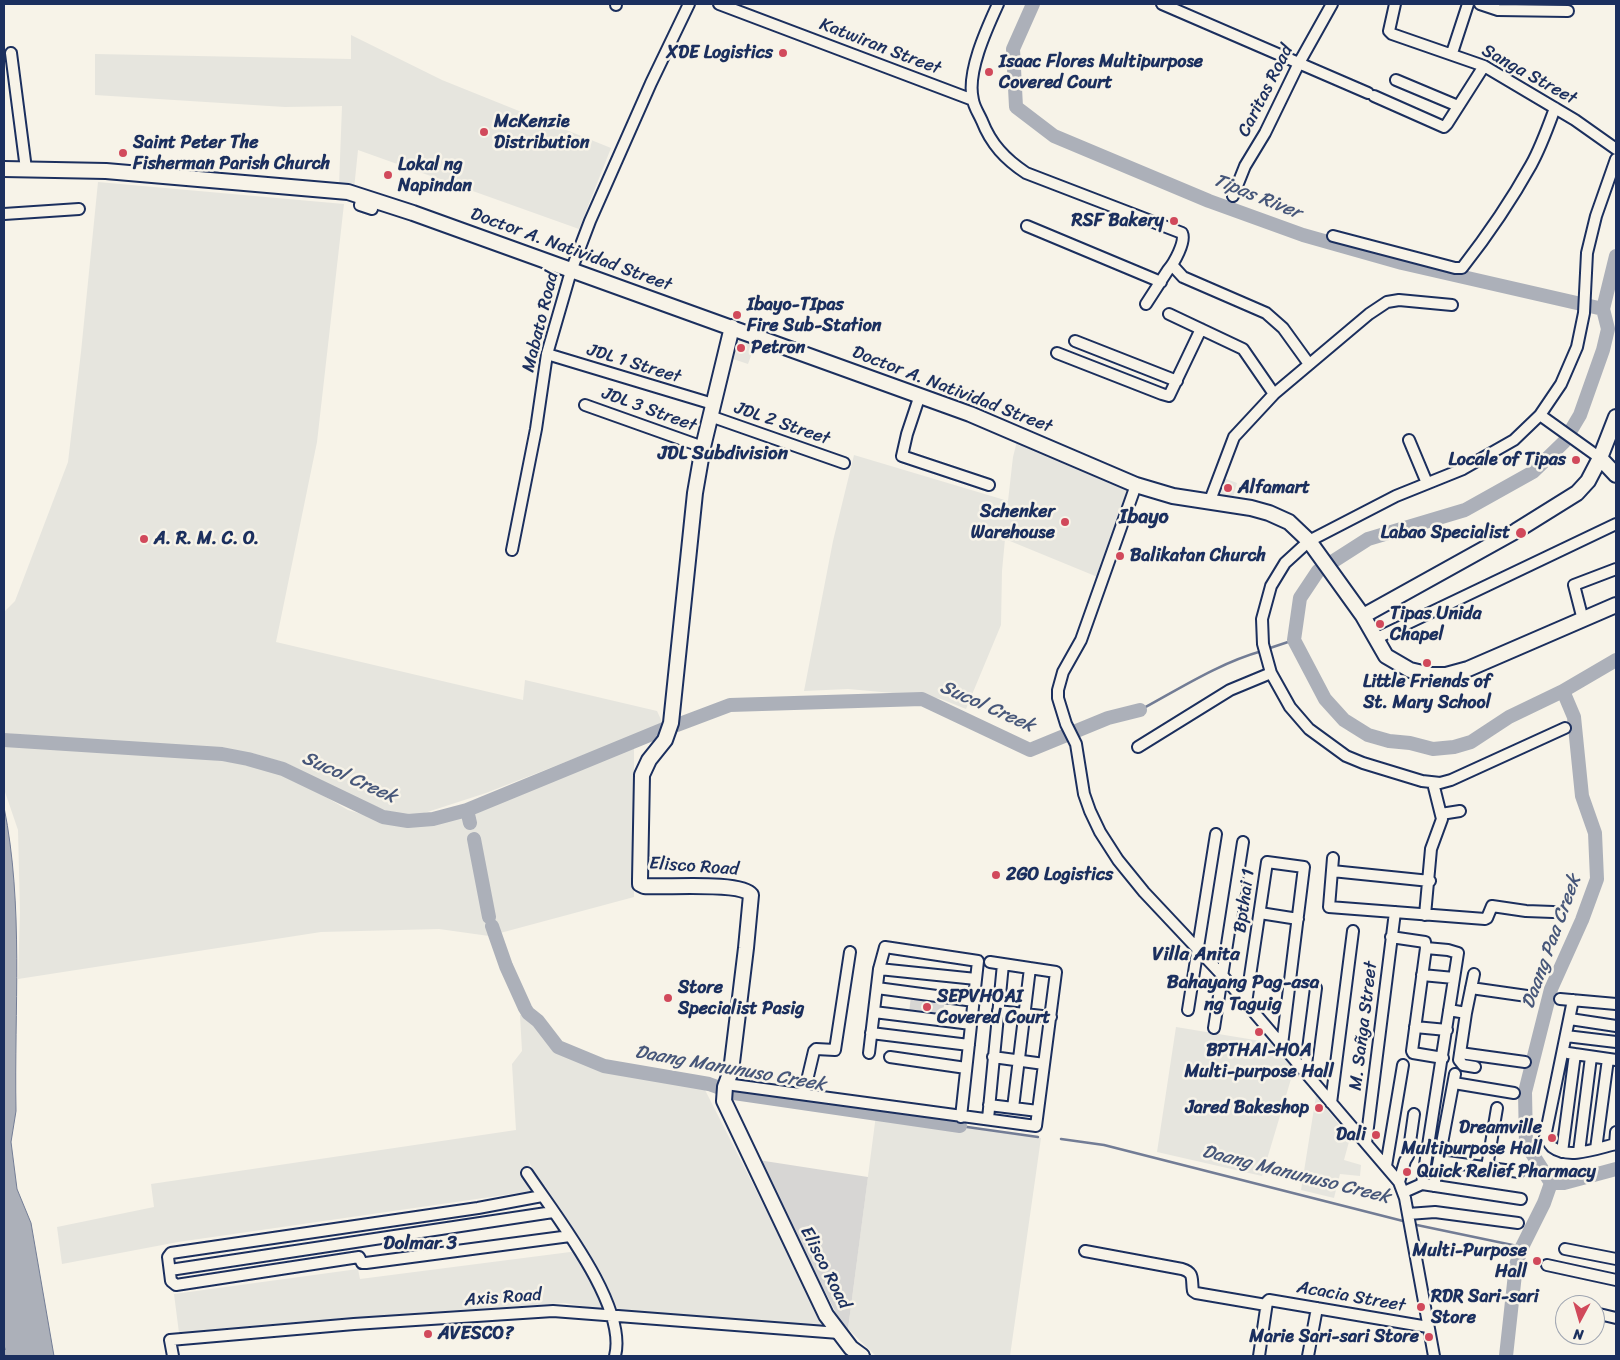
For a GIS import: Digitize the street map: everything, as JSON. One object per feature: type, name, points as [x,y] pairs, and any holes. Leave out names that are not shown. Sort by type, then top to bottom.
[{"type":"main road","name":"Doctor A. Natividad Street","points":[[4,169],[106,171],[348,192],[406,210],[920,395],[970,414],[1136,485],[1173,496],[1251,508],[1269,513],[1289,522],[1309,541],[1363,616],[1386,656],[1410,670],[1431,675],[1446,675],[1468,670],[1616,605]]},
{"type":"main road","name":"Elisco Road","points":[[732,327],[703,446],[671,722],[665,740],[649,760],[642,775],[640,884],[644,886],[721,887],[746,890],[751,895],[732,1071],[725,1088],[724,1100],[812,1288],[826,1315],[854,1354]]},
{"type":"main road","points":[[1363,616],[1516,531],[1578,492],[1588,481],[1600,458],[1616,416]]},
{"type":"main road","points":[[1600,458],[1616,475]]},
{"type":"street","name":"Mabato Road","points":[[512,550],[536,429],[547,354],[571,270],[590,221],[654,75],[689,4]]},
{"type":"street","name":"Katwiran Street","points":[[719,4],[972,100]]},
{"type":"street","points":[[998,4],[978,50],[972,88],[972,100],[989,138],[1009,162],[1026,172],[1178,230],[1184,235],[1172,265],[1146,304]]},
{"type":"street","points":[[1162,4],[1444,126],[1448,124],[1484,66]]},
{"type":"street","name":"Caritas Road","points":[[1233,196],[1245,166],[1265,133],[1298,63],[1332,4]]},
{"type":"street","name":"Sanga Street","points":[[1395,4],[1389,31],[1392,34],[1484,66],[1555,108],[1616,149]]},
{"type":"street","points":[[1452,54],[1468,4]]},
{"type":"street","points":[[1480,4],[1498,10],[1568,11]]},
{"type":"street","points":[[11,53],[26,169]]},
{"type":"street","points":[[1396,80],[1458,106]]},
{"type":"street","points":[[1333,236],[1455,268],[1462,268],[1503,211],[1531,165],[1555,108]]},
{"type":"street","points":[[1565,728],[1452,780],[1434,783],[1381,769],[1346,756],[1309,729],[1290,707],[1271,673],[1264,649],[1262,619],[1271,586],[1285,563],[1309,541],[1388,500],[1462,469],[1514,440],[1540,415],[1561,384],[1580,339],[1584,313],[1587,253],[1596,216],[1616,159]]},
{"type":"street","points":[[362,196],[360,205],[372,209]]},
{"type":"street","points":[[4,215],[79,209]]},
{"type":"street","points":[[1027,226],[1161,282]]},
{"type":"street","points":[[1172,265],[1183,277],[1266,313],[1282,328],[1309,364]]},
{"type":"street","points":[[1209,503],[1234,437],[1274,394],[1369,314],[1387,302],[1399,300],[1452,305]]},
{"type":"street","points":[[1169,314],[1246,351],[1274,394]]},
{"type":"street","points":[[1057,353],[1166,396],[1172,393],[1200,329]]},
{"type":"street","points":[[1075,341],[1177,381]]},
{"type":"street","points":[[1093,367],[1100,351]]},
{"type":"street","name":"JDL 1 Street","points":[[547,354],[711,410]]},
{"type":"street","points":[[920,395],[902,456],[989,485]]},
{"type":"street","name":"JDL 3 Street","points":[[585,404],[703,446]]},
{"type":"street","name":"JDL 2 Street","points":[[711,410],[844,463]]},
{"type":"street","points":[[1540,415],[1600,458]]},
{"type":"street","points":[[1409,440],[1428,483]]},
{"type":"street","points":[[1136,485],[1081,640],[1063,672],[1058,694],[1068,728],[1074,739],[1084,794],[1100,832],[1118,860],[1144,892],[1223,976],[1386,1166],[1401,1187],[1409,1220],[1434,1356]]},
{"type":"street","points":[[1375,639],[1614,526]]},
{"type":"street","points":[[1583,620],[1574,585],[1616,569]]},
{"type":"street","points":[[1138,747],[1230,690],[1271,673]]},
{"type":"street","points":[[1425,915],[1430,881],[1431,850],[1442,819],[1434,783]]},
{"type":"street","points":[[1441,814],[1460,811]]},
{"type":"street","points":[[1188,1010],[1216,834]]},
{"type":"street","points":[[1214,1028],[1243,842]]},
{"type":"street","points":[[1333,858],[1329,907],[1484,919],[1487,918],[1492,906],[1526,911],[1553,912]]},
{"type":"street","name":"Bpthai 1","points":[[1246,1004],[1267,862],[1304,867],[1298,919]]},
{"type":"street","points":[[1332,871],[1430,881]]},
{"type":"street","name":"M. Sañga Street","points":[[1366,1143],[1395,912]]},
{"type":"street","points":[[1260,913],[1298,919],[1282,1045]]},
{"type":"street","points":[[1331,1103],[1353,931]]},
{"type":"street","points":[[1391,937],[1425,942],[1426,948],[1412,1053],[1443,1058]]},
{"type":"street","points":[[1422,1184],[1461,942]]},
{"type":"street","points":[[869,1053],[883,949],[887,946],[978,961],[961,1117]]},
{"type":"street","points":[[1426,948],[1458,953]]},
{"type":"street","points":[[804,1094],[814,1051],[816,1049],[835,1050],[850,952]]},
{"type":"street","points":[[725,1088],[804,1094],[1036,1126],[1056,972],[990,962]]},
{"type":"street","points":[[988,1119],[1003,964]]},
{"type":"street","points":[[1013,1108],[1030,968]]},
{"type":"street","points":[[879,969],[976,979]]},
{"type":"street","points":[[1474,974],[1460,1053],[1460,1063],[1474,1067]]},
{"type":"street","points":[[1422,975],[1454,978]]},
{"type":"street","points":[[877,988],[974,1001]]},
{"type":"street","points":[[1305,1072],[1316,988]]},
{"type":"street","points":[[1471,988],[1527,996]]},
{"type":"street","points":[[1560,999],[1616,1004]]},
{"type":"street","points":[[1573,1000],[1545,1137],[1552,1146],[1562,1152],[1579,1152],[1616,1144],[1616,1132]]},
{"type":"street","points":[[1449,1010],[1466,1013]]},
{"type":"street","points":[[998,1011],[1051,1018]]},
{"type":"street","points":[[874,1012],[971,1024]]},
{"type":"street","points":[[1570,1018],[1616,1026]]},
{"type":"street","points":[[1415,1027],[1446,1030]]},
{"type":"street","points":[[872,1033],[969,1045]]},
{"type":"street","points":[[1566,1036],[1616,1042]]},
{"type":"street","points":[[1460,1053],[1525,1062]]},
{"type":"street","points":[[1562,1053],[1612,1059],[1596,1149]]},
{"type":"street","points":[[1562,1152],[1575,1054]]},
{"type":"street","points":[[890,1057],[966,1068]]},
{"type":"street","points":[[994,1057],[1044,1064]]},
{"type":"street","points":[[1579,1152],[1592,1057]]},
{"type":"street","points":[[1386,1166],[1403,1066]]},
{"type":"street","points":[[1434,1186],[1455,1078],[1514,1093]]},
{"type":"street","points":[[989,1105],[1038,1111]]},
{"type":"street","points":[[1487,1168],[1498,1108]]},
{"type":"street","points":[[1401,1187],[1414,1114]]},
{"type":"street","points":[[1440,1161],[1519,1172]]},
{"type":"street","points":[[527,1173],[575,1241],[601,1289],[613,1315],[616,1328],[617,1350],[615,1356]]},
{"type":"street","points":[[1401,1187],[1422,1184],[1521,1199]]},
{"type":"street","points":[[360,1257],[176,1284],[172,1281],[168,1258],[171,1253],[478,1208],[542,1196]]},
{"type":"street","points":[[170,1270],[553,1212]]},
{"type":"street","points":[[1409,1220],[1435,1212],[1518,1223]]},
{"type":"street","points":[[355,1226],[362,1263],[570,1236]]},
{"type":"street","points":[[1565,1249],[1616,1259]]},
{"type":"street","name":"Acacia Street","points":[[1085,1251],[1182,1268],[1191,1274],[1192,1291],[1196,1293],[1317,1308],[1428,1327]]},
{"type":"street","points":[[1547,1265],[1616,1280]]},
{"type":"street","points":[[1258,1356],[1268,1302]]},
{"type":"street","points":[[1308,1356],[1317,1308]]},
{"type":"street","name":"Axis Road","points":[[173,1356],[170,1340],[354,1324],[553,1311],[838,1333]]},
{"type":"shaded area","name":"McKenzie Distribution","points":[[351,35],[442,80],[611,148],[579,229],[358,150],[354,189],[339,186],[342,106],[285,107],[95,95],[95,54],[351,59]]},
{"type":"shaded area","points":[[98,182],[344,204],[317,442],[276,642],[523,700],[525,680],[657,711],[663,724],[486,793],[415,816],[387,811],[351,796],[286,763],[252,753],[4,733],[4,612],[15,601],[68,462]]},
{"type":"shaded area","points":[[737,336],[756,342],[748,364],[730,358]]},
{"type":"shaded area","points":[[1018,437],[1128,490],[1100,578],[1005,539],[1002,571],[1001,625],[966,709],[941,699],[926,696],[848,689],[804,691],[833,541],[854,455],[1008,501],[1013,457]]},
{"type":"shaded area","points":[[1221,477],[1237,483],[1232,501],[1212,498]]},
{"type":"shaded area","points":[[4,743],[160,753],[254,765],[302,783],[348,810],[412,826],[457,816],[634,746],[634,897],[489,936],[439,929],[321,932],[18,979],[20,912],[18,830],[4,789]]},
{"type":"shaded area","points":[[4,807],[14,882],[17,958],[16,1111],[11,1142],[17,1189],[31,1223],[54,1356],[4,1356]]},
{"type":"shaded area","name":"SEPVHOAI Covered Court","points":[[911,995],[945,999],[942,1018],[909,1014]]},
{"type":"shaded area","points":[[520,1015],[527,1015],[566,1052],[602,1067],[703,1086],[825,1326],[614,1310],[587,1250],[542,1186],[528,1160],[539,1190],[178,1242],[62,1264],[57,1227],[154,1207],[151,1184],[516,1130],[512,1064],[522,1051]]},
{"type":"shaded area","points":[[1176,1027],[1273,1043],[1302,1076],[1291,1079],[1262,1176],[1157,1152]]},
{"type":"shaded area","points":[[1316,1096],[1350,1138],[1344,1160],[1361,1165],[1360,1176],[1340,1174],[1334,1198],[1301,1190]]},
{"type":"shaded area","points":[[876,1115],[1041,1138],[1010,1356],[876,1356],[848,1329]]},
{"type":"shaded area","points":[[758,1160],[868,1177],[848,1329],[841,1323]]},
{"type":"shaded area","points":[[578,1251],[606,1310],[564,1303],[179,1333],[174,1294],[358,1269],[360,1279]]},
{"type":"waterway","name":"Tipas River","points":[[1033,4],[1013,49],[1016,107],[1054,136],[1209,201],[1303,235],[1402,263],[1603,309]]},
{"type":"waterway","name":"Daang Paa Creek","points":[[1551,1183],[1526,1144],[1525,1092],[1551,989],[1582,920],[1597,879],[1595,833],[1582,796],[1574,717],[1563,691],[1509,717],[1471,742],[1454,747],[1433,749],[1410,743],[1389,741],[1368,735],[1344,720],[1325,699],[1294,640],[1300,598],[1318,571],[1368,539],[1465,510],[1533,472],[1564,442],[1580,415],[1603,350],[1608,329],[1603,309],[1616,256]]},
{"type":"waterway","name":"Sucol Creek","points":[[1267,649],[1294,640]]},
{"type":"waterway","name":"Sucol Creek","points":[[1140,710],[1215,669],[1262,651]]},
{"type":"waterway","points":[[1563,691],[1616,660]]},
{"type":"waterway","name":"Sucol Creek","points":[[677,725],[730,705],[922,699],[1030,750],[1108,718],[1140,710]]},
{"type":"waterway","name":"Sucol Creek","points":[[4,740],[222,754],[248,759],[283,769],[383,817],[408,821],[433,819],[467,810],[664,729]]},
{"type":"waterway","name":"Daang Manunuso Creek","points":[[467,810],[470,823]]},
{"type":"waterway","name":"Daang Manunuso Creek","points":[[474,839],[489,917]]},
{"type":"waterway","name":"Daang Manunuso Creek","points":[[492,926],[506,966],[525,1008],[538,1021],[558,1047],[604,1066],[709,1084],[734,1093],[960,1126]]},
{"type":"waterway","name":"Daang Manunuso Creek","points":[[960,1126],[1038,1137]]},
{"type":"waterway","name":"Daang Manunuso Creek","points":[[1061,1139],[1104,1145],[1407,1222]]},
{"type":"waterway","points":[[1551,1183],[1564,1183],[1616,1169]]},
{"type":"waterway","name":"Daang Paa Creek","points":[[1506,1356],[1516,1265],[1522,1247],[1544,1203],[1551,1183]]},
{"type":"waterway","name":"Daang Manunuso Creek","points":[[1412,1224],[1522,1247]]},
{"type":"ferry route","points":[[4,1344],[6,1356]]},
{"type":"place","name":"XDE Logistics","points":[[783,53]]},
{"type":"place","name":"Isaac Flores Multipurpose Covered Court","points":[[989,72]]},
{"type":"place","name":"McKenzie Distribution","points":[[484,132]]},
{"type":"place","name":"Saint Peter The Fisherman Parish Church","points":[[123,153]]},
{"type":"place","name":"Lokal ng Napindan","points":[[388,175]]},
{"type":"place","name":"RSF Bakery","points":[[1174,221]]},
{"type":"place","name":"Ibayo-TIpas Fire Sub-Station","points":[[737,315]]},
{"type":"place","name":"Petron","points":[[741,348]]},
{"type":"place","name":"Locale of Tipas","points":[[1576,460]]},
{"type":"place","name":"Alfamart","points":[[1228,488]]},
{"type":"place","name":"Schenker Warehouse","points":[[1065,522]]},
{"type":"place","name":"Labao Specialist","points":[[1521,533]]},
{"type":"place","name":"A. R. M. C. O.","points":[[144,539]]},
{"type":"place","name":"Balikatan Church","points":[[1120,556]]},
{"type":"place","name":"Tipas Unida Chapel","points":[[1380,624]]},
{"type":"place","name":"Little Friends of St. Mary School","points":[[1427,663]]},
{"type":"place","name":"2GO Logistics","points":[[996,875]]},
{"type":"place","name":"Store Specialist Pasig","points":[[668,998]]},
{"type":"place","name":"SEPVHOAI Covered Court","points":[[927,1007]]},
{"type":"place","name":"BPTHAI-HOA Multi-purpose Hall","points":[[1259,1032]]},
{"type":"place","name":"Jared Bakeshop","points":[[1319,1108]]},
{"type":"place","name":"Dali","points":[[1376,1135]]},
{"type":"place","name":"Dreamville Multipurpose Hall","points":[[1552,1138]]},
{"type":"place","name":"Quick Relief Pharmacy","points":[[1407,1172]]},
{"type":"place","name":"Multi-Purpose Hall","points":[[1537,1261]]},
{"type":"place","name":"RDR Sari-sari Store","points":[[1421,1307]]},
{"type":"place","name":"AVESCO?","points":[[428,1334]]},
{"type":"place","name":"Marie Sari-sari Store","points":[[1429,1337]]},
{"type":"district","name":"JDL Subdivision","points":[[723,454]]},
{"type":"district","name":"Ibayo","points":[[1144,518]]},
{"type":"district","name":"Villa Anita","points":[[1196,955]]},
{"type":"district","name":"Bahayang Pag-asa ng Taguig","points":[[1243,994]]},
{"type":"district","name":"Dolmar 3","points":[[420,1244]]}]
